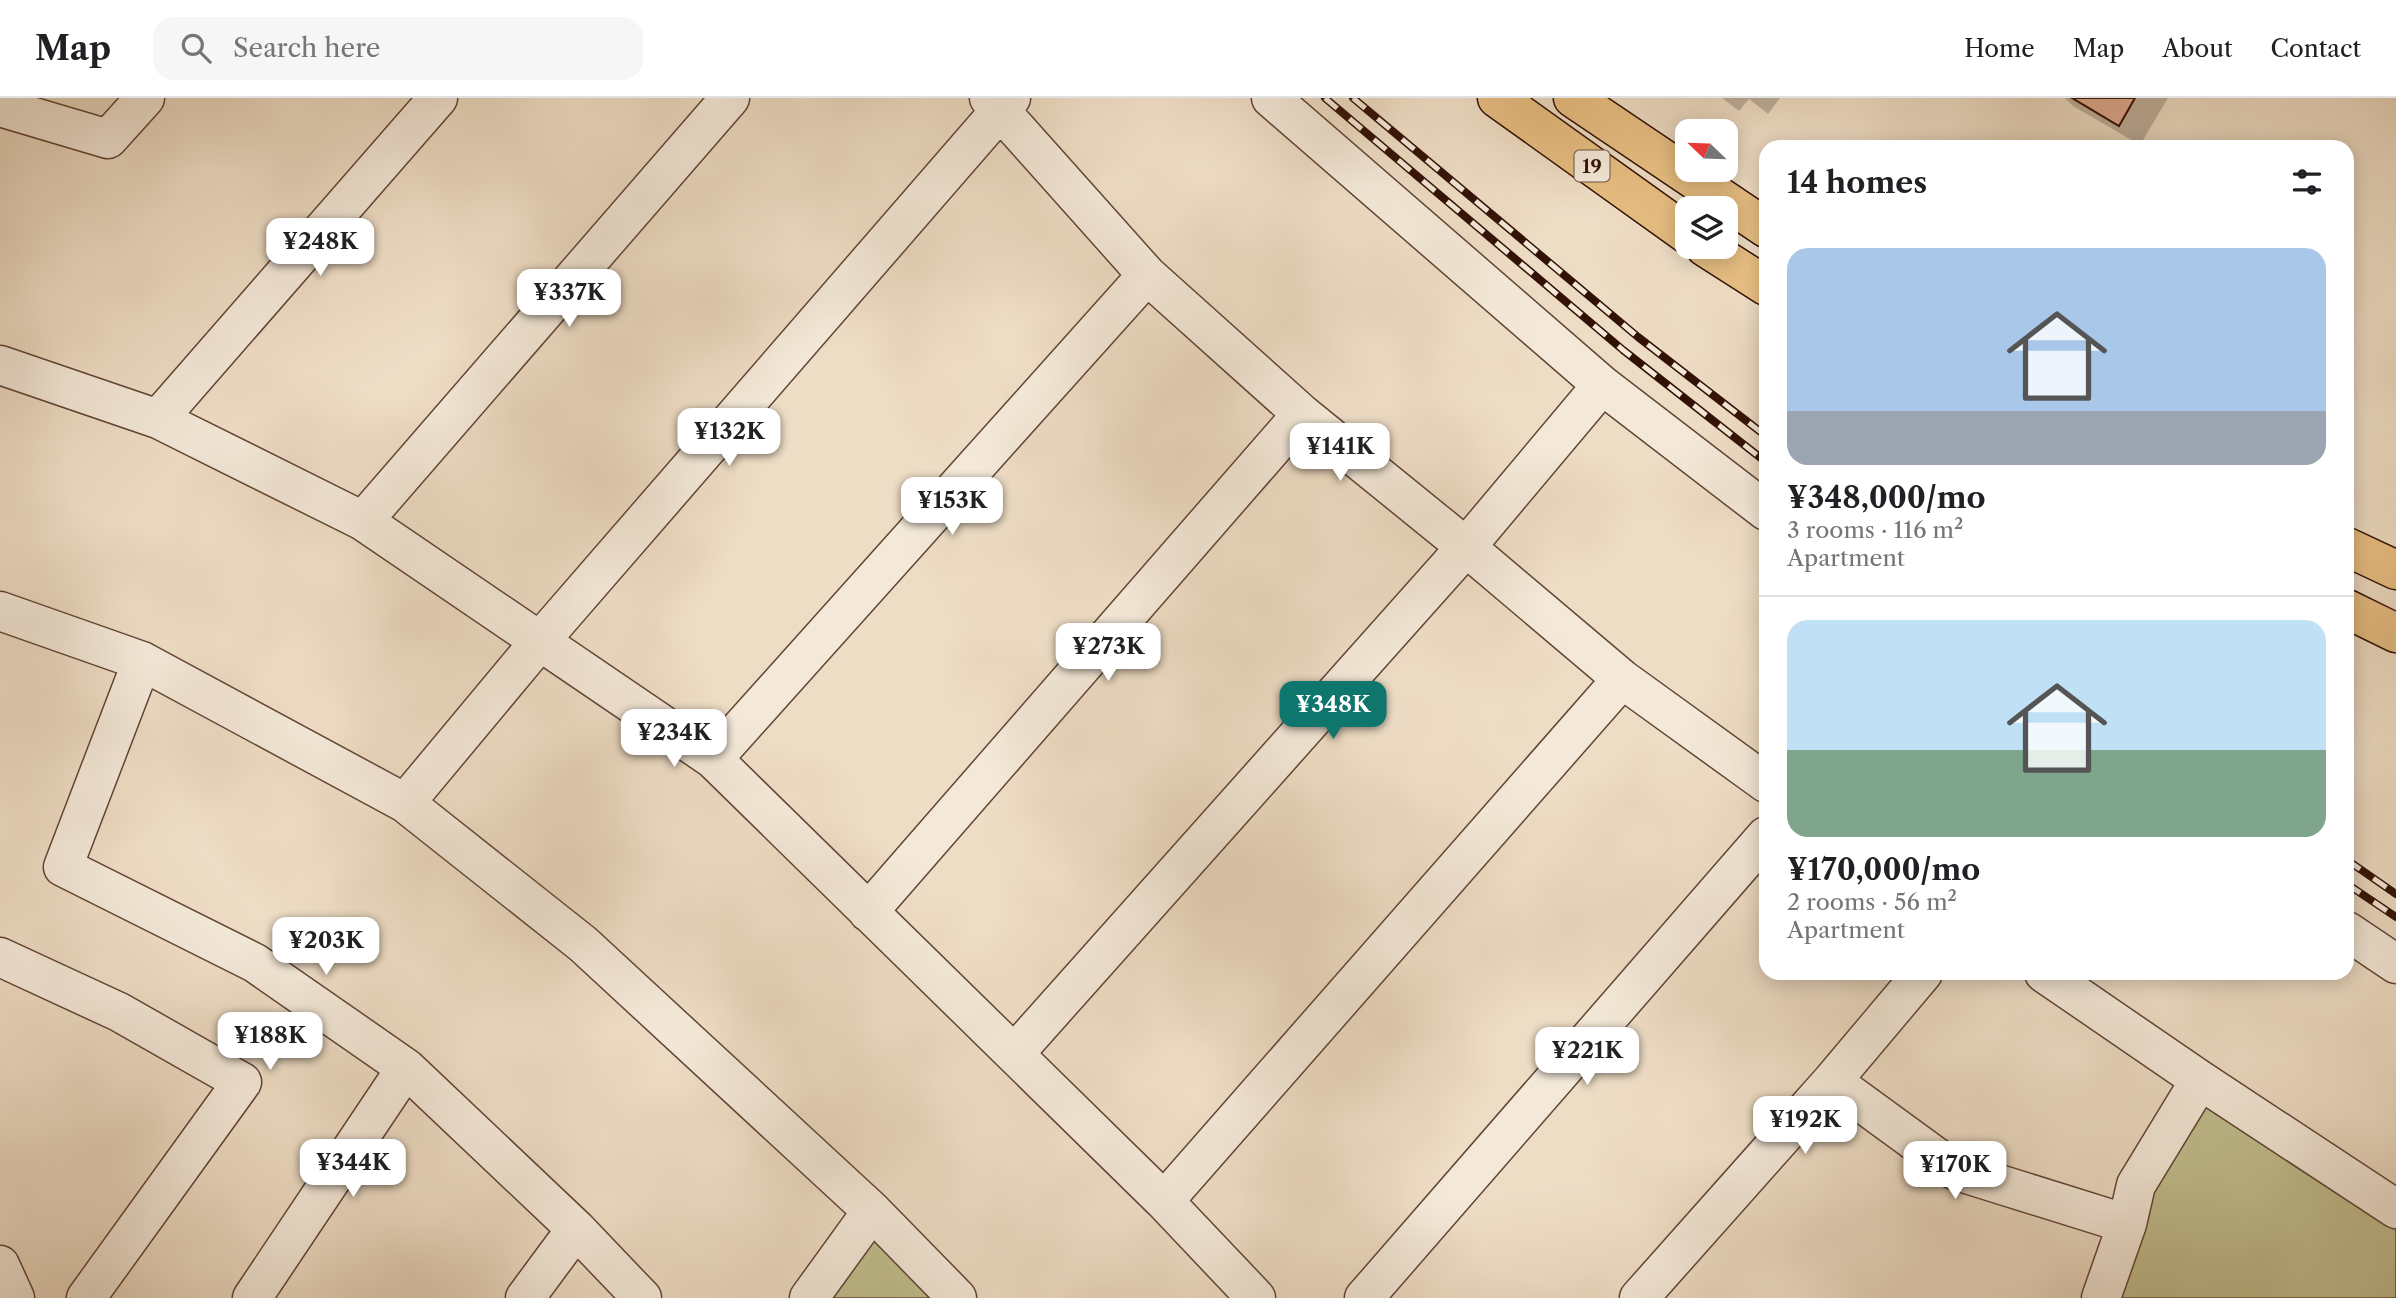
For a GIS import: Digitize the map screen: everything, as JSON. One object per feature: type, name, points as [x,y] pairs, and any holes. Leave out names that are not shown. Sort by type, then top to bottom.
[{"type":"main road","name":"19","points":[[1497,98],[1675,225]]},
{"type":"main road","name":"19","points":[[1573,98],[1759,223]]},
{"type":"main road","points":[[1724,259],[1759,282]]},
{"type":"main road","points":[[2354,550],[2396,570]]},
{"type":"main road","points":[[2354,612],[2396,633]]},
{"type":"street","points":[[0,107],[108,139],[145,98]]},
{"type":"street","points":[[158,419],[438,98]]},
{"type":"street","points":[[363,521],[730,98]]},
{"type":"street","points":[[1271,98],[1602,386],[1759,506]]},
{"type":"street","points":[[405,803],[1000,102],[1147,275],[1302,414],[1466,547],[1622,679],[1759,778]]},
{"type":"street","points":[[713,760],[1147,275]]},
{"type":"street","points":[[0,365],[158,419],[363,521],[713,760],[1164,1201],[1256,1298]]},
{"type":"street","points":[[1014,1054],[1466,547],[1602,386]]},
{"type":"street","points":[[868,912],[1302,414]]},
{"type":"street","points":[[0,611],[142,661],[405,803],[583,944],[872,1212],[957,1298]]},
{"type":"street","points":[[142,661],[63,867],[255,963],[406,1068],[576,1229],[642,1298]]},
{"type":"street","points":[[1164,1201],[1622,679]]},
{"type":"street","points":[[1364,1298],[1759,844]]},
{"type":"street","points":[[2354,936],[2396,964]]},
{"type":"street","points":[[0,957],[119,1012],[242,1082],[86,1298]]},
{"type":"street","points":[[1639,1298],[1832,1081],[1917,980]]},
{"type":"street","points":[[2054,980],[2396,1209]]},
{"type":"street","points":[[252,1298],[406,1068]]},
{"type":"street","points":[[2101,1298],[2127,1224],[2136,1185],[2200,1080]]},
{"type":"street","points":[[1832,1081],[1954,1170],[2127,1224]]},
{"type":"street","points":[[809,1298],[872,1212]]},
{"type":"street","points":[[525,1298],[576,1229]]},
{"type":"street","points":[[0,1265],[15,1298]]},
{"type":"shaded area","points":[[2200,1080],[2396,1209],[2396,1298],[2101,1298]]},
{"type":"shaded area","points":[[872,1211],[960,1298],[809,1298]]},
{"type":"building","points":[[2072,98],[2135,98],[2119,126]]},
{"type":"railway","points":[[1325,98],[1623,350],[1759,457]]},
{"type":"railway","points":[[1353,98],[1638,337],[1759,431]]},
{"type":"railway","points":[[2354,865],[2396,894]]},
{"type":"railway","points":[[2354,889],[2396,917]]}]
